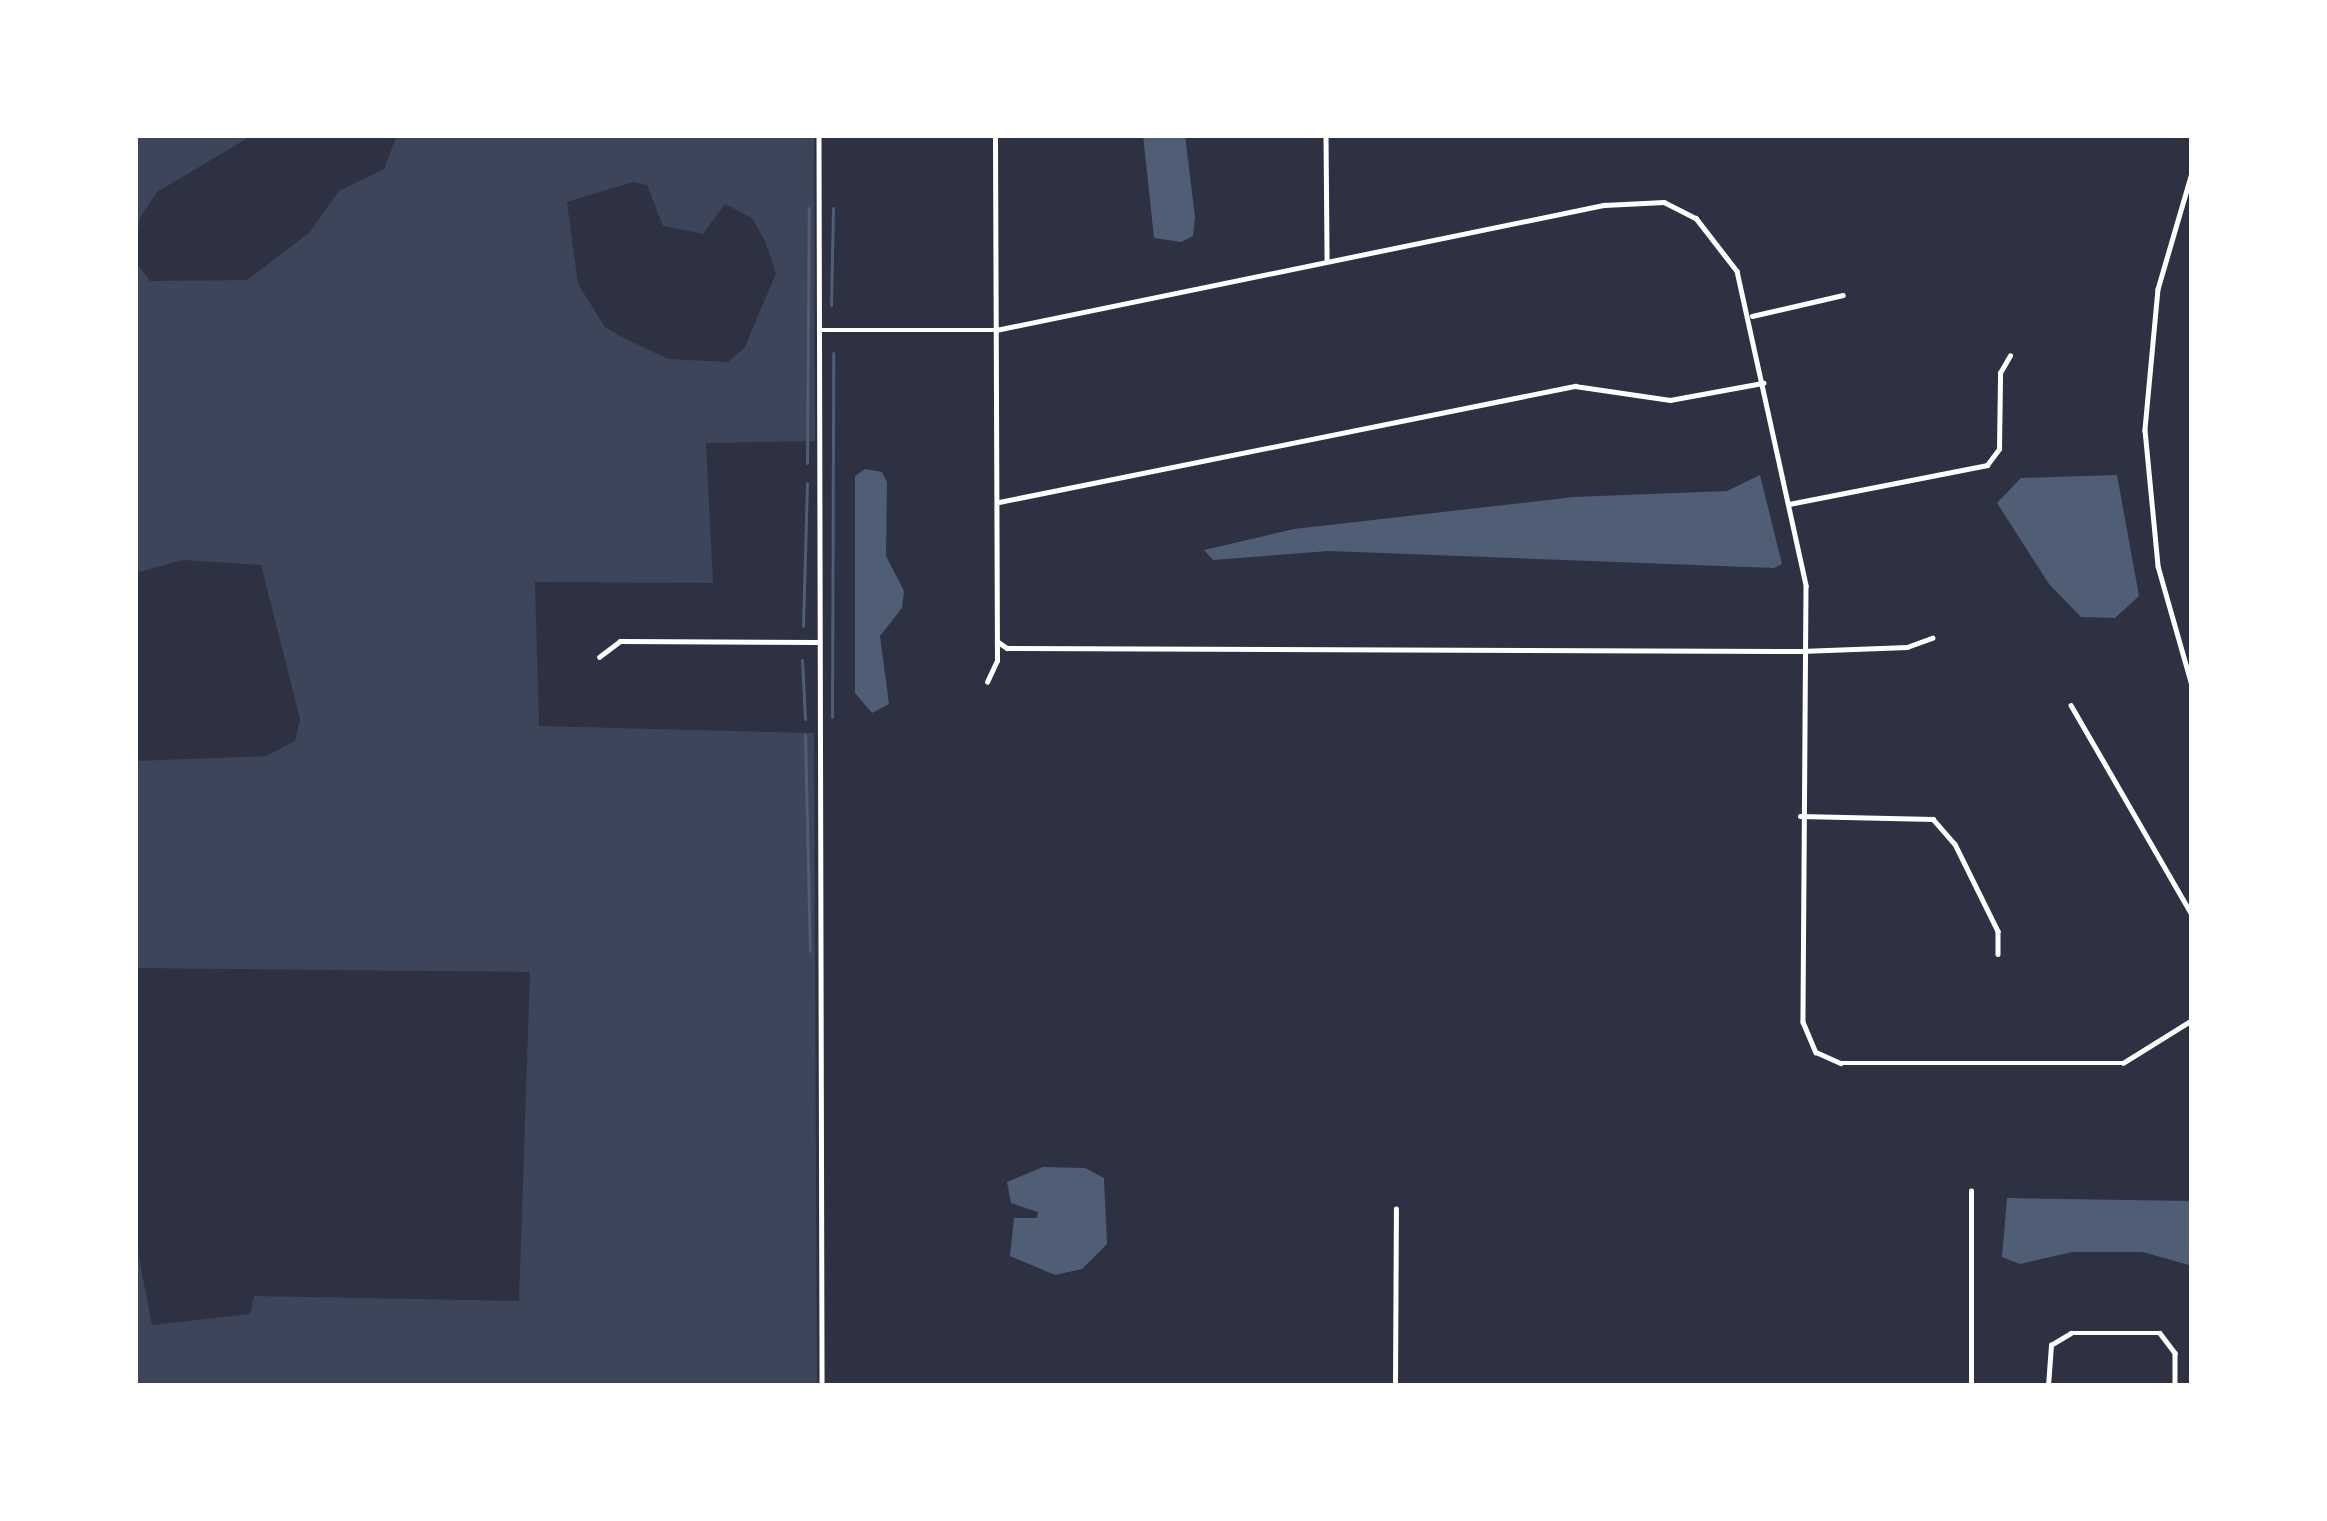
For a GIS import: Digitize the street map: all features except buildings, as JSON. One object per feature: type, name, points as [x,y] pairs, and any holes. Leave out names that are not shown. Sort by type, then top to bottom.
[{"type":"street","points":[[819,135],[822,1386]]},
{"type":"street","points":[[988,682],[997,641],[999,502],[995,135]]},
{"type":"street","points":[[1326,135],[1327,260]]},
{"type":"street","points":[[2192,173],[2149,342],[2145,472],[2158,566],[2192,685]]},
{"type":"street","points":[[822,330],[996,330],[1604,206],[1664,202],[1722,244],[1752,316],[1806,586],[1801,651],[1803,1022],[1816,1052],[1841,1063],[2123,1063],[2192,1020]]},
{"type":"street","points":[[1752,316],[1843,295]]},
{"type":"street","points":[[1789,504],[1987,465],[1999,448],[2000,373],[2010,356]]},
{"type":"street","points":[[999,502],[1575,386],[1670,400],[1763,383]]},
{"type":"street","points":[[997,641],[1007,648],[1801,651],[1907,647],[1932,638]]},
{"type":"street","points":[[598,657],[620,641],[818,642]]},
{"type":"street","points":[[2072,705],[2192,915]]},
{"type":"street","points":[[1801,816],[1933,819],[1955,844],[1998,931],[1998,954]]},
{"type":"street","points":[[1971,1191],[1971,1386]]},
{"type":"street","points":[[1396,1209],[1396,1386]]},
{"type":"street","points":[[2048,1386],[2048,1357],[2058,1336],[2138,1333],[2169,1341],[2175,1386]]},
{"type":"shaded area","points":[[135,135],[253,135],[157,192],[140,218],[135,252]]},
{"type":"shaded area","points":[[397,135],[814,135],[815,441],[706,443],[713,583],[535,582],[539,726],[814,733],[817,1386],[135,1386],[135,1237],[152,1325],[250,1314],[254,1296],[519,1301],[530,972],[135,968],[135,761],[266,756],[295,741],[300,719],[261,565],[183,560],[135,573],[135,261],[150,281],[247,280],[309,233],[339,191],[384,169]],"holes":[[[633,182],[647,185],[663,226],[703,234],[725,204],[752,218],[765,241],[776,273],[745,347],[728,362],[668,359],[622,337],[605,327],[578,284],[567,202]]]},
{"type":"shaded area","points":[[1143,135],[1185,135],[1195,217],[1193,236],[1181,242],[1154,238]]},
{"type":"shaded area","points":[[865,469],[882,472],[887,482],[886,556],[904,591],[902,608],[880,636],[889,704],[872,713],[855,693],[855,476]]},
{"type":"shaded area","points":[[1760,475],[1782,564],[1774,568],[1329,551],[1213,560],[1204,550],[1294,529],[1574,497],[1727,491]]},
{"type":"shaded area","points":[[2117,475],[2139,596],[2115,618],[2081,617],[2049,584],[1997,503],[2021,478]]},
{"type":"shaded area","points":[[1043,1167],[1085,1168],[1104,1178],[1107,1244],[1082,1269],[1055,1275],[1010,1256],[1014,1218],[1037,1218],[1038,1212],[1011,1203],[1007,1182]]},
{"type":"shaded area","points":[[2007,1198],[2192,1201],[2192,1266],[2143,1252],[2072,1252],[2020,1264],[2002,1257]]},
{"type":"waterway","points":[[807,463],[809,208]]},
{"type":"waterway","points":[[831,305],[833,208]]},
{"type":"waterway","points":[[832,717],[833,353]]},
{"type":"waterway","points":[[803,626],[807,483]]},
{"type":"waterway","points":[[802,660],[805,719]]},
{"type":"waterway","points":[[805,735],[810,951]]}]
